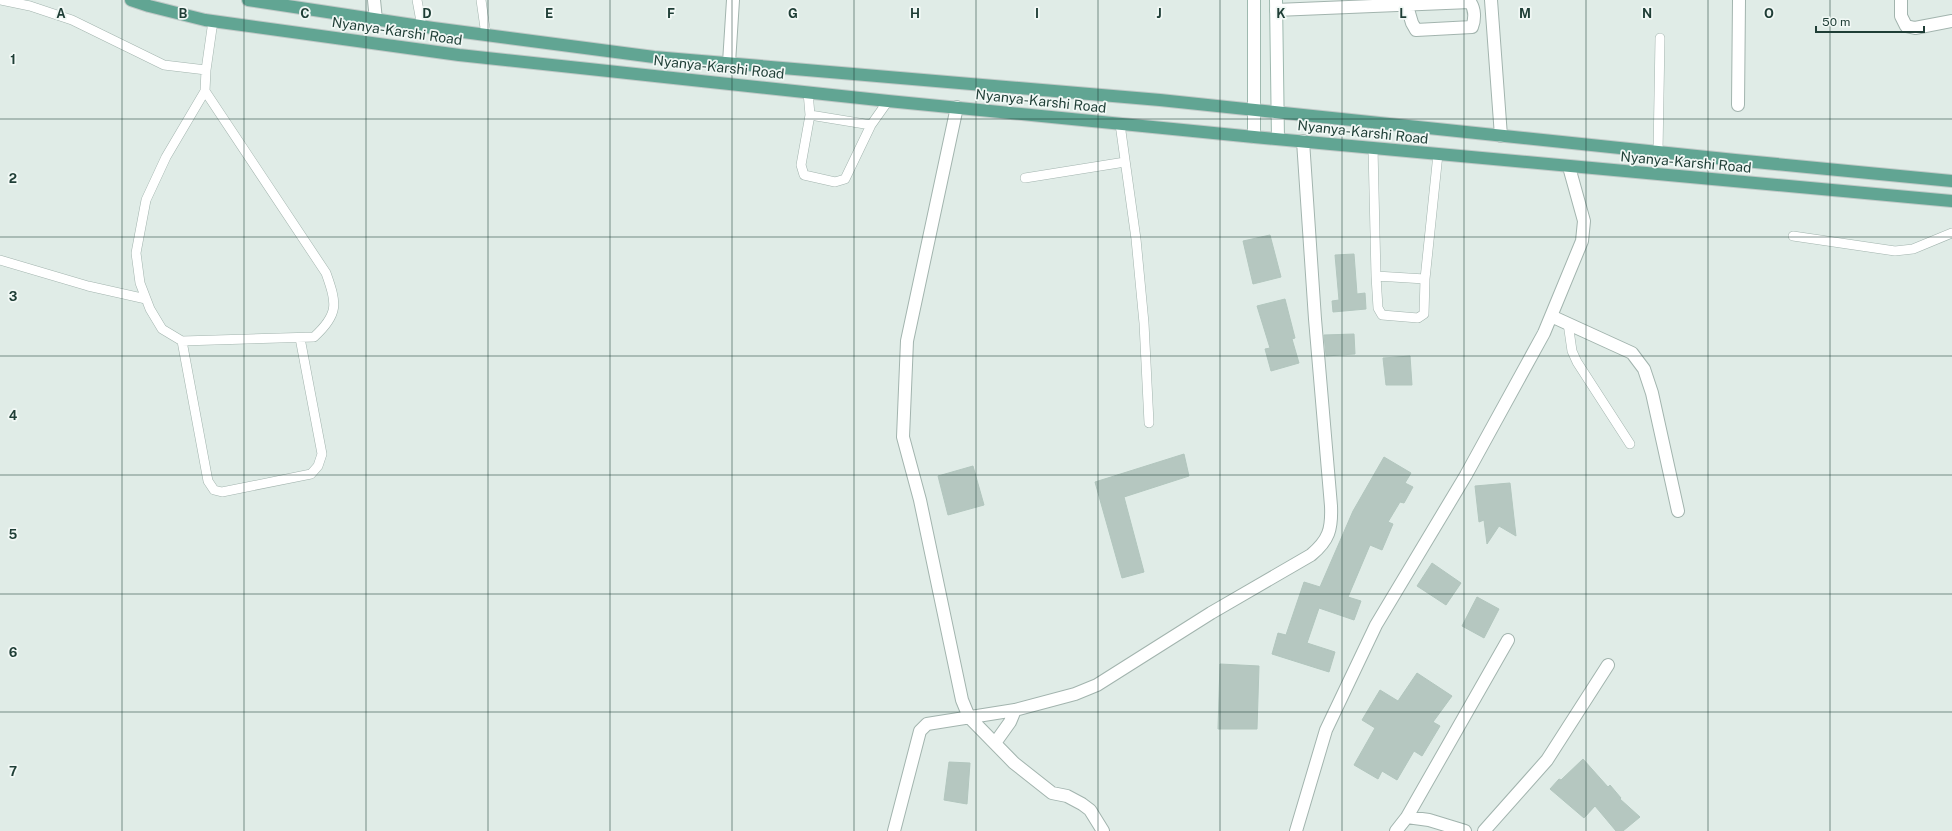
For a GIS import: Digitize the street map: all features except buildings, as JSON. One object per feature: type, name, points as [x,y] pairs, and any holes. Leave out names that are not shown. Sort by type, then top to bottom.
[{"type":"main road","name":"Nyanya-Karshi Road","points":[[131,0],[148,6],[213,21],[459,55],[888,101],[1120,124],[1952,201]]},
{"type":"main road","name":"Nyanya-Karshi Road","points":[[248,0],[422,27],[654,57],[1160,100],[1952,181]]},
{"type":"main road","points":[[827,94],[830,72]]},
{"type":"street","points":[[374,0],[376,20]]},
{"type":"street","points":[[729,63],[733,0]]},
{"type":"street","points":[[1254,0],[1254,137]]},
{"type":"street","points":[[1491,0],[1501,136]]},
{"type":"street","points":[[1738,105],[1739,0]]},
{"type":"street","points":[[1901,0],[1902,16],[1906,26],[1915,28],[1952,21]]},
{"type":"street","points":[[1278,139],[1276,5],[1407,6],[1470,2],[1473,6],[1474,21],[1472,27],[1416,30],[1412,23],[1407,6]]},
{"type":"street","points":[[957,107],[907,341],[903,438],[920,500],[962,700],[969,717],[1014,763],[1032,779],[1052,793],[1066,796],[1090,810],[1103,831]]},
{"type":"street","points":[[894,831],[920,731],[927,724],[1015,710],[1075,694],[1097,685],[1211,613],[1321,547],[1332,522],[1315,319],[1303,141]]},
{"type":"street","points":[[1296,831],[1326,730],[1376,625],[1470,468],[1544,333],[1582,241],[1584,221],[1569,166]]},
{"type":"street","points":[[1551,316],[1632,353],[1644,369],[1652,393],[1678,511]]},
{"type":"street","points":[[1396,831],[1407,817],[1508,640]]},
{"type":"street","points":[[1484,831],[1547,760],[1608,666]]},
{"type":"street","points":[[995,743],[1010,722],[1015,710]]},
{"type":"street","points":[[1407,817],[1429,820],[1465,831]]},
{"type":"lane","points":[[0,0],[30,6],[72,20],[110,37],[164,65],[206,70]]},
{"type":"lane","points":[[418,0],[422,27]]},
{"type":"lane","points":[[481,0],[486,35]]},
{"type":"lane","points":[[205,91],[326,273],[334,295],[333,314],[325,327],[314,337],[182,342],[162,329],[146,299],[140,283],[136,253],[146,200],[166,157],[205,91],[206,70],[213,21]]},
{"type":"lane","points":[[1658,152],[1660,38]]},
{"type":"lane","points":[[808,92],[810,115],[801,166],[804,175],[835,182],[845,178],[871,125],[888,101]]},
{"type":"lane","points":[[810,115],[871,125]]},
{"type":"lane","points":[[1120,124],[1136,239],[1144,323],[1149,423]]},
{"type":"lane","points":[[1374,148],[1378,308],[1382,314],[1418,318],[1424,314],[1438,154]]},
{"type":"lane","points":[[1025,178],[1125,162]]},
{"type":"lane","points":[[1793,236],[1895,251],[1912,249],[1952,233]]},
{"type":"lane","points":[[0,260],[88,286],[146,299]]},
{"type":"lane","points":[[1376,276],[1426,279]]},
{"type":"lane","points":[[1568,323],[1572,352],[1577,362],[1630,444]]},
{"type":"lane","points":[[182,342],[208,482],[214,490],[222,492],[311,474],[318,466],[322,454],[300,338]]}]
